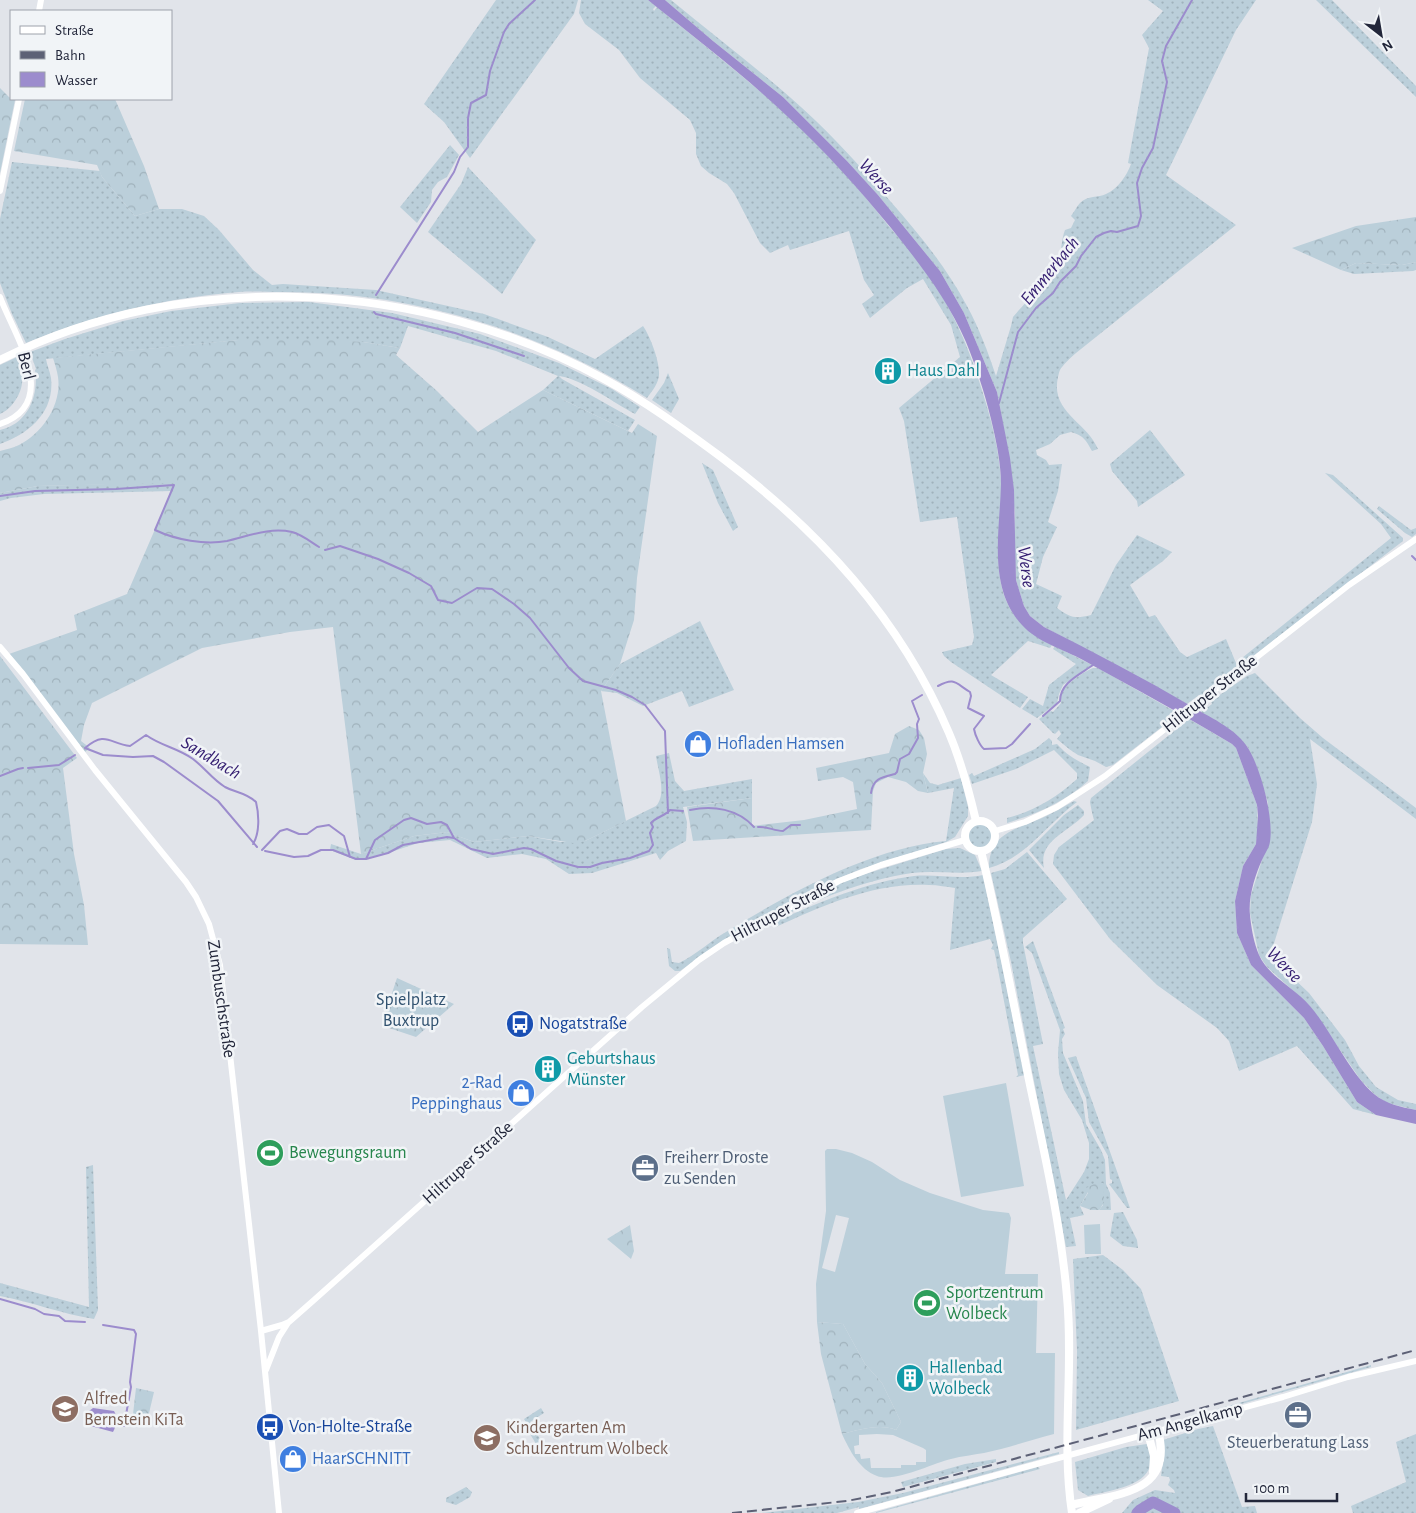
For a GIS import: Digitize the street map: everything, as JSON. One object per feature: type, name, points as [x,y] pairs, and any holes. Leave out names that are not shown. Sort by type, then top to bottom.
[{"type":"main road","points":[[0,360],[42,340],[148,310],[192,303],[264,297],[330,299],[378,304],[425,313],[498,333],[559,357],[604,379],[687,431],[745,475],[828,550],[878,608],[899,637],[934,699],[951,735],[969,790],[976,820]]},
{"type":"main road","points":[[976,820],[986,822],[992,826],[994,831],[994,842],[991,846],[981,851],[971,849],[965,840],[966,829],[976,820]]},
{"type":"main road","points":[[981,851],[1035,1110],[1063,1259],[1068,1299],[1070,1364],[1067,1470],[1072,1509],[1140,1487],[1158,1470],[1161,1458],[1158,1431]]},
{"type":"main road","points":[[1148,1434],[1154,1456],[1154,1474]]},
{"type":"main road","points":[[1079,1513],[1113,1497]]},
{"type":"street","points":[[0,191],[19,100]]},
{"type":"street","name":"Berl","points":[[0,297],[28,364],[32,385],[28,399],[20,411],[14,417],[0,424]]},
{"type":"street","name":"Hiltruper Straße","points":[[994,831],[1025,822],[1058,807],[1106,776],[1349,585],[1416,538]]},
{"type":"street","name":"Zumbuschstraße","points":[[0,648],[23,674],[95,770],[186,882],[209,924],[220,966],[261,1331]]},
{"type":"street","name":"Hiltruper Straße","points":[[261,1331],[289,1322],[635,1013],[699,960],[724,943],[838,881],[881,865],[965,840]]},
{"type":"street","points":[[265,1372],[279,1337],[289,1322]]},
{"type":"street","points":[[261,1331],[279,1513]]},
{"type":"street","name":"Am Angelkamp","points":[[857,1513],[1283,1397],[1348,1377],[1416,1361]]},
{"type":"green space","points":[[496,0],[578,0],[574,14],[470,158],[444,122],[424,104]]},
{"type":"green space","points":[[581,0],[648,0],[656,6],[653,9],[654,11],[657,7],[756,88],[788,116],[827,155],[914,256],[941,294],[956,323],[975,368],[996,444],[1001,481],[999,552],[1000,574],[1004,594],[1013,613],[1029,630],[1052,645],[1050,648],[1028,641],[991,675],[1028,697],[1020,708],[951,662],[942,652],[972,645],[974,637],[957,517],[920,522],[904,421],[899,408],[960,357],[951,325],[923,279],[907,288],[870,318],[862,304],[874,295],[864,280],[849,231],[790,250],[788,245],[770,253],[760,243],[734,193],[727,184],[701,166],[696,154],[696,133],[690,120],[640,78],[619,50],[585,24],[579,13]]},
{"type":"green space","points":[[665,0],[671,0],[799,105],[873,181],[922,239],[951,278],[975,323],[996,376],[1013,317],[1055,268],[1065,230],[1071,228],[1075,220],[1071,216],[1083,200],[1103,195],[1114,189],[1124,177],[1131,164],[1128,163],[1149,48],[1142,35],[1163,11],[1148,0],[1256,0],[1236,30],[1166,175],[1236,225],[1076,353],[1061,368],[1057,389],[1059,399],[1064,408],[1086,431],[1098,449],[1092,451],[1084,439],[1071,432],[1060,435],[1050,444],[1036,450],[1037,455],[1046,460],[1049,465],[1062,464],[1058,491],[1048,522],[1057,527],[1043,557],[1036,584],[1062,596],[1057,608],[1073,617],[1091,615],[1116,565],[1137,535],[1172,552],[1163,561],[1130,585],[1149,617],[1155,615],[1180,652],[1187,657],[1226,639],[1236,663],[1236,669],[1202,696],[1199,695],[1187,704],[1044,627],[1030,616],[1024,606],[1016,580],[1015,513],[997,392],[964,313],[940,271],[878,195],[783,97]]},
{"type":"green space","points":[[1316,0],[1332,0],[1416,86],[1416,97]]},
{"type":"green space","points":[[0,88],[10,100],[15,100],[0,173]]},
{"type":"green space","points":[[25,100],[115,100],[144,166],[159,209],[135,216],[102,177],[97,165],[14,151]]},
{"type":"green space","points":[[450,145],[459,155],[447,177],[438,182],[432,190],[431,202],[417,223],[400,207]]},
{"type":"green space","points":[[12,162],[100,171],[102,177],[135,216],[159,209],[182,209],[204,216],[219,230],[253,270],[272,285],[283,284],[376,290],[484,314],[548,337],[595,359],[643,326],[656,355],[659,367],[658,379],[647,398],[605,374],[517,334],[471,319],[424,307],[328,293],[244,292],[157,303],[104,316],[26,343],[0,283],[0,219]]},
{"type":"green space","points":[[468,167],[536,240],[502,294],[428,232],[461,184]]},
{"type":"green space","points":[[1416,217],[1416,262],[1402,265],[1356,263],[1341,270],[1292,248],[1356,226]]},
{"type":"green space","points":[[1416,262],[1416,270],[1413,271],[1354,274],[1341,270],[1356,263],[1402,265]]},
{"type":"green space","points":[[309,302],[392,313],[480,334],[559,363],[612,389],[640,407],[635,414],[577,381],[559,376],[635,420],[628,431],[543,390],[558,376],[496,351],[408,326],[400,348],[363,342],[239,340],[46,359],[51,378],[51,390],[49,401],[44,411],[30,428],[11,440],[0,444],[0,430],[18,422],[29,408],[33,399],[36,369],[30,352],[123,321],[171,311],[240,303]]},
{"type":"green space","points":[[317,339],[363,342],[400,348],[396,355],[437,391],[478,432],[543,390],[632,433],[638,424],[657,436],[637,578],[634,620],[620,664],[601,691],[626,821],[585,841],[573,843],[528,836],[474,842],[447,832],[414,836],[361,854],[333,627],[290,632],[202,648],[92,703],[84,725],[81,741],[90,748],[85,752],[9,654],[77,630],[74,615],[127,594],[175,483],[38,486],[0,493],[0,451],[17,446],[28,440],[43,425],[54,407],[57,397],[58,375],[53,358],[238,340]]},
{"type":"green space","points":[[17,357],[22,375],[21,388],[13,404],[0,414],[0,365]]},
{"type":"green space","points":[[668,373],[679,399],[671,413],[652,400],[664,383]]},
{"type":"green space","points":[[1150,430],[1185,475],[1138,507],[1137,501],[1112,471],[1110,464]]},
{"type":"green space","points":[[702,463],[713,470],[738,527],[733,531],[718,503]]},
{"type":"green space","points":[[1325,473],[1333,475],[1403,538],[1403,541],[1248,660],[1244,661],[1242,658],[1391,538],[1381,524]]},
{"type":"green space","points":[[176,482],[172,491],[44,494],[0,501],[0,493],[38,486]]},
{"type":"green space","points":[[1379,506],[1411,530],[1416,528],[1416,534],[1412,537],[1405,533],[1377,509]]},
{"type":"green space","points":[[700,621],[734,690],[689,707],[682,691],[643,706],[617,693],[601,691],[620,664]]},
{"type":"green space","points":[[1055,646],[1092,665],[1063,685],[1057,703],[1037,718],[1022,709],[1030,699],[1043,706],[1049,685],[1076,664],[1053,649]]},
{"type":"green space","points":[[0,656],[77,758],[63,768],[74,854],[84,905],[88,945],[0,944]]},
{"type":"green space","points":[[1093,668],[1098,668],[1176,712],[1166,720],[1167,723],[1113,765],[1106,767],[1069,749],[1057,739],[1061,734],[1059,730],[1055,734],[1053,733],[1039,719],[1051,711],[1053,712],[1061,703],[1061,695],[1070,683]]},
{"type":"green space","points":[[1255,673],[1323,738],[1416,808],[1416,819],[1310,739],[1317,784],[1312,822],[1270,956],[1309,993],[1345,1040],[1359,1066],[1376,1087],[1398,1100],[1416,1104],[1416,1110],[1387,1103],[1374,1094],[1360,1079],[1309,1005],[1267,967],[1259,955],[1250,913],[1251,895],[1262,860],[1268,803],[1255,763],[1247,746],[1201,712],[1212,704],[1211,701],[1247,676]]},
{"type":"green space","points":[[1189,719],[1236,748],[1257,805],[1258,829],[1256,844],[1243,866],[1235,901],[1237,933],[1251,965],[1304,1018],[1357,1102],[1376,1115],[1353,1109],[1297,1046],[1239,1071],[1229,1041],[1217,1028],[1157,985],[1110,939],[1053,864],[1054,855],[1059,847],[1094,820],[1090,802],[1091,798]]},
{"type":"green space","points":[[909,726],[919,730],[924,738],[927,754],[923,773],[928,793],[918,791],[906,782],[888,777],[876,783],[873,791],[871,830],[693,841],[687,807],[752,798],[752,826],[804,820],[857,809],[853,782],[843,777],[818,781],[816,768],[889,753],[895,734]]},
{"type":"green space","points":[[1049,738],[1052,741],[1052,745],[1057,744],[1072,757],[1090,767],[1088,781],[1070,795],[1050,806],[1029,816],[1007,823],[1007,818],[1035,808],[1061,792],[1077,779],[1077,773],[1054,750],[1016,769],[972,784],[969,775],[972,773],[974,776],[1035,749]]},
{"type":"green space","points":[[669,753],[675,781],[684,791],[752,779],[752,798],[683,807],[687,822],[686,841],[668,851],[660,860],[656,853],[592,873],[569,874],[546,859],[522,854],[487,858],[450,840],[418,843],[385,854],[356,860],[330,850],[331,844],[361,854],[414,836],[447,832],[474,842],[528,836],[561,842],[585,841],[656,806],[661,795],[661,789],[656,756]]},
{"type":"green space","points":[[923,773],[930,783],[938,785],[961,778],[968,807],[968,816],[955,837],[946,842],[861,869],[825,884],[724,940],[680,971],[675,971],[669,966],[667,948],[670,949],[672,962],[679,963],[751,917],[832,874],[889,853],[917,845],[946,841],[954,788],[928,793]]},
{"type":"green space","points":[[1074,801],[1077,802],[1025,849],[1014,857],[989,868],[993,847],[1005,834]]},
{"type":"green space","points":[[1078,805],[1084,811],[1084,815],[1050,843],[1043,858],[1044,868],[1029,850],[1064,815]]},
{"type":"green space","points":[[980,824],[985,825],[991,831],[991,841],[985,847],[980,848],[975,847],[969,841],[968,836],[969,831],[975,825]]},
{"type":"green space","points":[[960,848],[975,855],[982,871],[965,873],[929,872],[894,876],[857,886],[821,899],[770,922],[838,884],[946,849]]},
{"type":"green space","points":[[1027,852],[1067,899],[1023,938],[1043,1044],[1033,1046],[1066,1200],[1084,1172],[1089,1159],[1089,1143],[1082,1120],[1064,1090],[1059,1074],[1060,1030],[1032,953],[1025,947],[1033,941],[1065,1028],[1063,1029],[1065,1034],[1062,1039],[1063,1053],[1083,1101],[1086,1124],[1105,1160],[1106,1184],[1110,1193],[1111,1210],[1099,1210],[1103,1205],[1088,1192],[1080,1206],[1084,1215],[1070,1218],[1076,1246],[1066,1247],[1011,962],[991,873],[1005,869]]},
{"type":"green space","points":[[983,875],[1025,1075],[1016,1077],[1018,1075],[996,959],[994,950],[991,949],[993,945],[990,939],[950,950],[955,888],[909,885],[869,891],[829,904],[774,928],[775,922],[843,894],[879,883],[914,876],[966,877]]},
{"type":"green space","name":"Spielplatz Buxtrup","points":[[397,978],[454,1004],[416,1037],[383,1026],[384,1017]]},
{"type":"green space","points":[[1076,1056],[1130,1208],[1127,1208],[1109,1184],[1112,1183],[1112,1180],[1110,1179],[1108,1156],[1089,1122],[1086,1098],[1068,1058]]},
{"type":"green space","points":[[1006,1083],[1024,1186],[961,1197],[943,1096]]},
{"type":"green space","name":"Sportzentrum Wolbeck","points":[[827,1149],[836,1149],[852,1153],[872,1162],[900,1180],[930,1193],[983,1210],[1009,1213],[1011,1218],[1005,1274],[1038,1274],[1036,1353],[1055,1353],[1054,1434],[993,1451],[943,1461],[894,1477],[877,1476],[860,1464],[848,1447],[842,1434],[876,1427],[896,1430],[901,1422],[882,1383],[865,1364],[843,1324],[817,1322],[816,1284],[826,1211],[825,1151]],"holes":[[[836,1215],[849,1218],[835,1272],[822,1268]],[[859,1435],[893,1435],[923,1448],[926,1450],[926,1462],[916,1462],[916,1465],[901,1465],[901,1468],[871,1468],[870,1458],[861,1459],[860,1454],[855,1454],[854,1446],[859,1445]]]},
{"type":"green space","points":[[93,1165],[98,1310],[94,1319],[0,1296],[0,1283],[89,1307],[86,1167]]},
{"type":"green space","points":[[1096,1183],[1103,1183],[1103,1204],[1099,1210],[1091,1210],[1080,1206],[1088,1193],[1086,1188]]},
{"type":"green space","points":[[1123,1212],[1137,1240],[1138,1248],[1123,1246],[1110,1236],[1114,1213]]},
{"type":"green space","points":[[1100,1224],[1101,1254],[1085,1254],[1084,1225]]},
{"type":"green space","points":[[630,1225],[634,1251],[631,1259],[607,1239]]},
{"type":"green space","points":[[1103,1255],[1123,1270],[1141,1289],[1179,1401],[1076,1430],[1077,1351],[1073,1259]]},
{"type":"green space","points":[[817,1322],[843,1324],[865,1364],[882,1383],[901,1422],[896,1430],[876,1427],[842,1434],[821,1354]]},
{"type":"green space","points":[[1371,1365],[1371,1367],[1238,1405],[1214,1410]]},
{"type":"green space","points":[[136,1388],[154,1392],[146,1426],[132,1423]]},
{"type":"green space","points":[[541,1408],[544,1413],[530,1422],[543,1444],[538,1447],[527,1429],[528,1426],[524,1419]]},
{"type":"green space","points":[[1213,1426],[1242,1507],[1255,1506],[1257,1513],[1122,1513],[1133,1500],[1155,1490],[1175,1493],[1168,1485],[1169,1477],[1161,1476],[1164,1454],[1163,1440]]},
{"type":"green space","points":[[1416,1434],[1416,1513],[1353,1513],[1351,1506],[1406,1482],[1396,1442]]},
{"type":"green space","points":[[1147,1444],[1151,1458],[1149,1468],[1143,1477],[1134,1483],[1088,1496],[1078,1490],[1075,1462],[1126,1447]]},
{"type":"green space","points":[[1059,1452],[1059,1454],[859,1509],[859,1507],[837,1513],[762,1513],[858,1502],[903,1493]]},
{"type":"green space","points":[[996,1459],[996,1462],[903,1487],[901,1482],[965,1464]]},
{"type":"green space","points":[[1038,1467],[1040,1469],[876,1513],[876,1512]]},
{"type":"green space","points":[[466,1487],[472,1492],[470,1497],[456,1505],[446,1502],[446,1498]]},
{"type":"water","points":[[648,0],[665,0],[783,97],[878,195],[940,271],[964,313],[997,392],[1010,458],[1014,490],[1016,580],[1024,606],[1030,616],[1044,627],[1137,675],[1213,718],[1228,728],[1246,745],[1261,779],[1268,809],[1271,836],[1269,846],[1257,873],[1250,901],[1252,930],[1259,955],[1269,970],[1310,1006],[1365,1085],[1374,1094],[1389,1103],[1416,1110],[1416,1124],[1376,1115],[1357,1102],[1304,1018],[1251,965],[1237,933],[1235,901],[1243,866],[1256,844],[1258,816],[1257,805],[1236,748],[1158,701],[1035,636],[1022,625],[1011,610],[1004,594],[998,558],[1001,476],[991,419],[980,380],[966,342],[951,312],[933,283],[879,213],[815,143],[754,86]]},
{"type":"water","points":[[93,1408],[114,1411],[116,1422],[113,1432],[87,1425],[89,1411]]},
{"type":"waterway","points":[[376,295],[454,172],[460,157],[468,147],[468,118],[471,103],[486,95],[490,71],[504,32],[509,24],[535,0]]},
{"type":"waterway","name":"Emmerbach","points":[[999,403],[1018,332],[1036,308],[1053,293],[1060,282],[1076,266],[1081,256],[1096,237],[1111,231],[1117,232],[1138,226],[1141,216],[1137,183],[1142,168],[1153,148],[1167,82],[1162,61],[1166,46],[1192,0]]},
{"type":"waterway","points":[[374,312],[455,333],[524,356]]},
{"type":"waterway","points":[[0,496],[35,491],[174,485],[155,530],[163,534],[200,542],[218,542],[267,531],[284,531],[299,534],[319,547]]},
{"type":"waterway","points":[[325,550],[340,546],[378,559],[409,573],[431,586],[438,600],[452,603],[477,588],[492,589],[514,604],[530,618],[569,668],[583,681],[616,690],[632,697],[645,705],[665,731],[668,813]]},
{"type":"waterway","points":[[1412,556],[1416,560]]},
{"type":"waterway","name":"Sandbach","points":[[1043,716],[1060,701],[1063,689],[1067,684],[1093,665]]},
{"type":"waterway","name":"Sandbach","points":[[938,686],[948,682],[955,682],[970,692],[968,708],[984,716],[974,729],[984,749],[1006,748],[1030,724]]},
{"type":"waterway","name":"Sandbach","points":[[871,793],[876,781],[897,772],[900,759],[909,754],[918,738],[917,724],[919,719],[912,701],[922,695]]},
{"type":"waterway","name":"Sandbach","points":[[85,748],[103,739],[130,746],[146,735],[187,755],[220,784],[248,796],[256,802],[258,823],[257,834],[253,844]]},
{"type":"waterway","name":"Sandbach","points":[[85,748],[103,755],[153,756],[164,762],[218,801],[257,847]]},
{"type":"waterway","name":"Sandbach","points":[[28,768],[59,765],[75,755]]},
{"type":"waterway","name":"Sandbach","points":[[0,776],[23,768]]},
{"type":"waterway","name":"Sandbach","points":[[690,810],[716,808],[733,812],[754,827]]},
{"type":"waterway","name":"Sandbach","points":[[265,851],[294,857],[308,856],[321,850],[333,850],[356,859],[366,859],[388,853],[403,845],[447,837],[454,838],[471,849],[493,854],[524,848],[531,849],[556,861],[578,867],[590,867],[630,858],[649,851],[653,845],[650,833],[653,827],[651,823],[670,810],[683,811]]},
{"type":"waterway","name":"Sandbach","points":[[366,859],[375,840],[404,820],[411,818],[427,824],[441,822],[447,825],[454,838]]},
{"type":"waterway","name":"Sandbach","points":[[262,850],[280,831],[287,829],[299,834],[307,834],[317,827],[329,825],[344,836],[350,857]]},
{"type":"waterway","name":"Sandbach","points":[[758,827],[783,831],[791,825],[800,825]]},
{"type":"waterway","points":[[0,1299],[35,1309],[44,1314],[59,1316],[65,1321],[85,1322]]},
{"type":"waterway","points":[[103,1325],[134,1330],[136,1334],[131,1387],[124,1426]]},
{"type":"waterway","points":[[115,1422],[123,1424]]},
{"type":"waterway","points":[[1137,1513],[1153,1502],[1175,1513]]},
{"type":"railway","points":[[732,1513],[847,1501],[892,1492],[1416,1350]]},
{"type":"place","name":"Haus Dahl","points":[[888,371]]},
{"type":"place","name":"Hofladen Hamsen","points":[[698,744]]},
{"type":"place","name":"Nogatstraße","points":[[520,1024]]},
{"type":"place","name":"Geburtshaus Münster","points":[[548,1069]]},
{"type":"place","name":"2-Rad Peppinghaus","points":[[521,1093]]},
{"type":"place","name":"Bewegungsraum","points":[[270,1153]]},
{"type":"place","name":"Freiherr Droste zu Senden","points":[[645,1168]]},
{"type":"place","name":"Sportzentrum Wolbeck","points":[[927,1303]]},
{"type":"place","name":"Hallenbad Wolbeck","points":[[910,1378]]},
{"type":"place","name":"Alfred Bernstein KiTa","points":[[65,1409]]},
{"type":"place","name":"Steuerberatung Lass","points":[[1298,1415]]},
{"type":"place","name":"Von-Holte-Straße","points":[[270,1427]]},
{"type":"place","name":"Kindergarten Am Schulzentrum Wolbeck","points":[[487,1438]]},
{"type":"place","name":"HaarSCHNITT","points":[[293,1459]]},
{"type":"water label","name":"Werse","points":[[876,177]]},
{"type":"water label","name":"Werse","points":[[1026,567]]},
{"type":"water label","name":"Werse","points":[[1284,965]]}]
